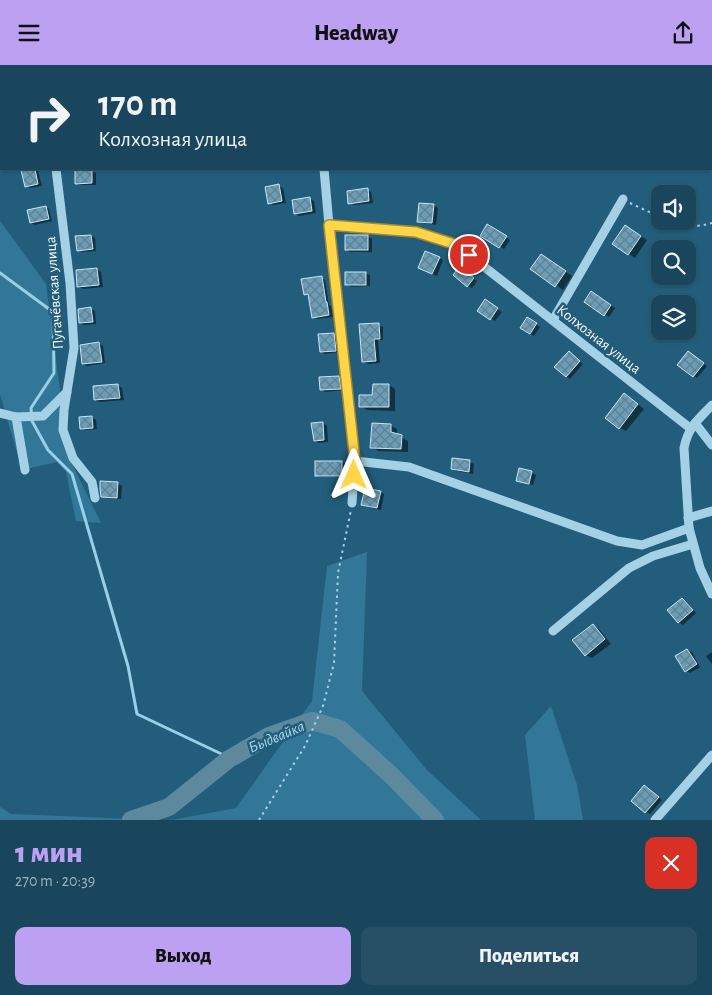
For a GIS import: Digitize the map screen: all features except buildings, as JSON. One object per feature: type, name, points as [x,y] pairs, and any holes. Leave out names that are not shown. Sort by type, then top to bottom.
[{"type":"street","name":"Пугачёвская улица","points":[[56,170],[70,283],[74,348],[64,410],[63,430],[73,458],[92,482],[95,498]]},
{"type":"street","points":[[324,170],[355,461],[352,503]]},
{"type":"street","points":[[553,320],[623,199]]},
{"type":"street","name":"Колхозная улица","points":[[329,225],[416,232],[454,244],[693,425],[712,445]]},
{"type":"street","points":[[0,413],[21,417],[43,416],[67,392]]},
{"type":"street","points":[[712,405],[693,425],[684,448],[689,523],[700,568],[712,595]]},
{"type":"street","points":[[21,417],[24,470]]},
{"type":"street","points":[[355,461],[409,467],[617,541],[642,545],[712,511]]},
{"type":"street","points":[[554,631],[629,569],[653,556],[693,544]]},
{"type":"street","points":[[655,820],[712,755]]},
{"type":"path","points":[[623,199],[651,213]]},
{"type":"path","points":[[696,227],[712,223]]},
{"type":"path","points":[[259,820],[305,746],[324,706],[334,663],[338,573],[352,503]]},
{"type":"shaded area","points":[[0,221],[46,284],[69,458],[101,523],[76,521],[66,472],[57,462],[22,470],[0,394]]},
{"type":"shaded area","points":[[367,552],[362,691],[427,770],[481,820],[172,820],[236,808],[312,701],[327,566]]},
{"type":"shaded area","points":[[551,706],[577,785],[583,820],[535,820],[525,735]]},
{"type":"shaded area","points":[[0,807],[11,814],[156,820],[0,820]]},
{"type":"waterway","points":[[0,273],[53,312],[54,373],[31,408],[32,421],[48,450],[72,474],[128,666],[137,714],[230,758]]},
{"type":"waterway","name":"Быдвайка","points":[[131,820],[169,807],[229,759],[269,736],[312,721],[340,729],[392,776],[435,820]]},
{"type":"route","points":[[354,475],[355,461],[329,225],[416,232],[454,244],[469,255]]}]
